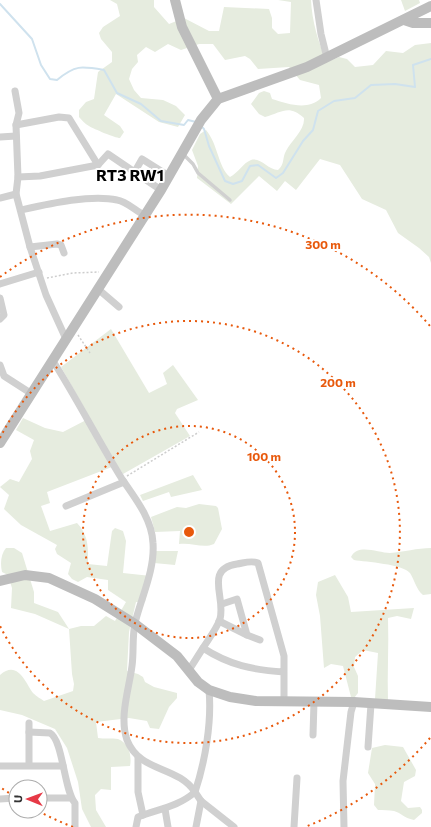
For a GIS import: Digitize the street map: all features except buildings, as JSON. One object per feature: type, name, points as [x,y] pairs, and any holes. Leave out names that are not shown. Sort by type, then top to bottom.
[{"type":"street","points":[[175,0],[182,27],[218,99]]},
{"type":"street","points":[[316,0],[321,34],[327,58]]},
{"type":"street","points":[[0,443],[161,190],[199,124],[218,99],[327,58],[431,6]]},
{"type":"street","points":[[404,20],[413,23],[431,23]]},
{"type":"street","points":[[15,91],[19,113],[16,125],[18,177],[16,194],[30,247],[40,276],[58,323],[69,335]]},
{"type":"street","points":[[16,125],[59,117],[69,118],[98,165]]},
{"type":"street","points":[[0,137],[16,136]]},
{"type":"street","points":[[18,177],[40,176],[98,165],[108,154],[161,190]]},
{"type":"street","points":[[134,173],[142,159],[169,176]]},
{"type":"street","points":[[0,198],[16,194]]},
{"type":"street","points":[[21,210],[64,201],[108,199],[119,200],[144,216]]},
{"type":"street","points":[[30,247],[59,244],[64,253]]},
{"type":"street","points":[[0,284],[40,276]]},
{"type":"street","points":[[98,289],[119,307]]},
{"type":"street","points":[[0,298],[4,315],[0,319]]},
{"type":"street","points":[[53,361],[123,480],[138,501],[150,528],[153,544],[151,564],[135,624],[132,664],[126,698],[124,729],[128,741],[138,758],[146,764],[158,767],[189,783],[201,801],[234,827]]},
{"type":"street","points":[[0,365],[4,376],[32,394]]},
{"type":"street","points":[[66,506],[123,480]]},
{"type":"street","points":[[189,670],[219,621],[222,604],[217,578],[220,572],[233,564],[254,561],[258,563],[282,647],[284,702]]},
{"type":"street","points":[[0,581],[25,575],[50,578],[95,599],[135,624],[177,656],[198,682],[209,690],[256,702],[354,702],[431,707]]},
{"type":"street","points":[[222,604],[237,599],[247,636]]},
{"type":"street","points":[[219,621],[247,636],[260,640]]},
{"type":"street","points":[[203,648],[223,660],[239,666],[257,670],[284,672]]},
{"type":"street","points":[[136,827],[136,819],[142,815],[165,809],[186,800],[195,792],[201,774],[211,708],[209,690]]},
{"type":"street","points":[[313,735],[314,702]]},
{"type":"street","points":[[344,827],[343,778],[351,712],[354,702]]},
{"type":"street","points":[[368,747],[371,704]]},
{"type":"street","points":[[28,765],[29,723]]},
{"type":"street","points":[[29,732],[53,735],[56,739],[67,777],[71,798],[75,803],[75,827]]},
{"type":"street","points":[[138,758],[138,792],[142,815]]},
{"type":"street","points":[[0,766],[63,766]]},
{"type":"street","points":[[294,827],[297,778]]},
{"type":"street","points":[[48,798],[71,798]]},
{"type":"street","points":[[196,827],[201,801]]},
{"type":"street","points":[[165,809],[168,827]]},
{"type":"lane","points":[[182,154],[194,164],[198,173],[230,200]]},
{"type":"path","points":[[40,276],[109,272]]},
{"type":"path","points":[[69,335],[77,335],[90,353]]},
{"type":"path","points":[[123,480],[198,432]]},
{"type":"shaded area","points":[[110,0],[154,0],[154,7],[169,24],[184,18],[209,31],[219,31],[224,7],[269,9],[272,18],[272,28],[278,34],[290,33],[291,2],[278,0],[311,0],[316,31],[327,62],[339,57],[347,59],[355,67],[373,65],[386,51],[403,53],[415,45],[431,43],[431,263],[429,257],[398,233],[386,210],[362,199],[340,165],[320,159],[296,190],[285,181],[277,191],[259,176],[231,204],[197,178],[198,166],[192,150],[200,134],[206,130],[213,142],[226,173],[230,177],[245,163],[251,160],[258,160],[274,169],[278,170],[280,168],[288,147],[302,127],[304,118],[290,110],[281,111],[265,117],[259,114],[251,104],[259,93],[264,91],[270,93],[272,99],[298,105],[310,104],[321,98],[319,85],[300,80],[289,67],[258,69],[250,59],[245,56],[225,60],[213,44],[199,44],[181,50],[168,44],[155,52],[146,47],[137,55],[138,62],[132,69],[129,79],[134,90],[141,98],[163,100],[176,106],[185,115],[178,127],[159,122],[116,94],[104,115],[120,126],[124,132],[120,138],[104,133],[86,124],[79,117],[79,110],[86,102],[94,99],[98,72],[112,62],[112,52],[101,39],[99,33],[103,27],[120,16],[117,4]]},
{"type":"shaded area","points":[[401,0],[419,0],[420,3],[405,11]]},
{"type":"shaded area","points":[[111,329],[149,393],[167,384],[163,373],[173,365],[198,400],[177,409],[175,413],[190,436],[123,474],[117,465],[47,492],[50,503],[41,506],[50,531],[77,523],[86,537],[88,564],[107,566],[112,531],[115,528],[123,531],[126,541],[123,573],[151,576],[145,602],[136,602],[129,632],[127,671],[138,674],[143,677],[145,682],[154,687],[177,693],[177,698],[169,707],[159,729],[150,728],[147,721],[129,718],[96,722],[98,738],[118,739],[122,741],[129,750],[131,758],[130,766],[111,767],[111,790],[101,789],[95,795],[96,810],[106,827],[91,827],[82,809],[78,782],[67,748],[55,729],[22,715],[0,710],[0,675],[6,671],[17,671],[33,693],[44,701],[73,691],[74,684],[69,629],[81,626],[94,626],[106,616],[115,621],[126,602],[108,590],[108,580],[87,577],[78,582],[72,579],[68,574],[71,563],[57,554],[55,549],[57,545],[21,525],[4,509],[9,495],[0,487],[10,479],[19,482],[32,459],[30,451],[34,440],[16,430],[23,418],[45,428],[63,432],[90,418],[61,367]]},
{"type":"shaded area","points":[[193,475],[202,490],[171,497],[169,492],[143,501],[140,495]]},
{"type":"shaded area","points":[[199,504],[216,506],[218,508],[222,529],[214,544],[201,546],[179,544],[180,531],[155,532],[151,517],[177,507],[186,508]]},
{"type":"shaded area","points":[[6,548],[14,548],[22,553],[34,592],[34,603],[58,612],[69,629],[35,614],[11,608],[12,588],[8,575],[2,572],[1,565],[1,559]]},
{"type":"shaded area","points":[[431,548],[431,594],[423,595],[417,588],[410,573],[406,570],[392,565],[354,560],[351,557],[358,550],[390,553]]},
{"type":"shaded area","points":[[156,551],[178,551],[175,565],[154,563]]},
{"type":"shaded area","points":[[335,575],[348,597],[351,612],[414,608],[411,619],[397,616],[388,618],[388,702],[375,699],[378,653],[363,650],[355,657],[354,667],[358,676],[358,693],[354,698],[351,697],[343,666],[331,664],[324,668],[320,616],[316,595],[318,582]]},
{"type":"shaded area","points":[[385,745],[403,747],[416,770],[415,776],[404,782],[401,801],[408,808],[420,807],[422,813],[414,820],[394,811],[378,810],[374,805],[375,784],[368,773],[372,748]]},
{"type":"waterway","points":[[0,4],[32,39],[41,65],[50,79],[57,80],[74,69],[84,67],[104,70],[117,93],[141,104],[161,121],[184,125],[188,120],[196,122]]},
{"type":"waterway","points":[[201,126],[204,129],[209,146],[225,181],[233,184],[242,181],[250,166],[258,165],[276,178],[283,173],[303,141],[313,130],[318,111],[334,101],[355,98],[371,85],[395,84],[415,87],[413,65],[431,59]]},
{"type":"district","name":"RT3 RW1","points":[[130,174]]}]
